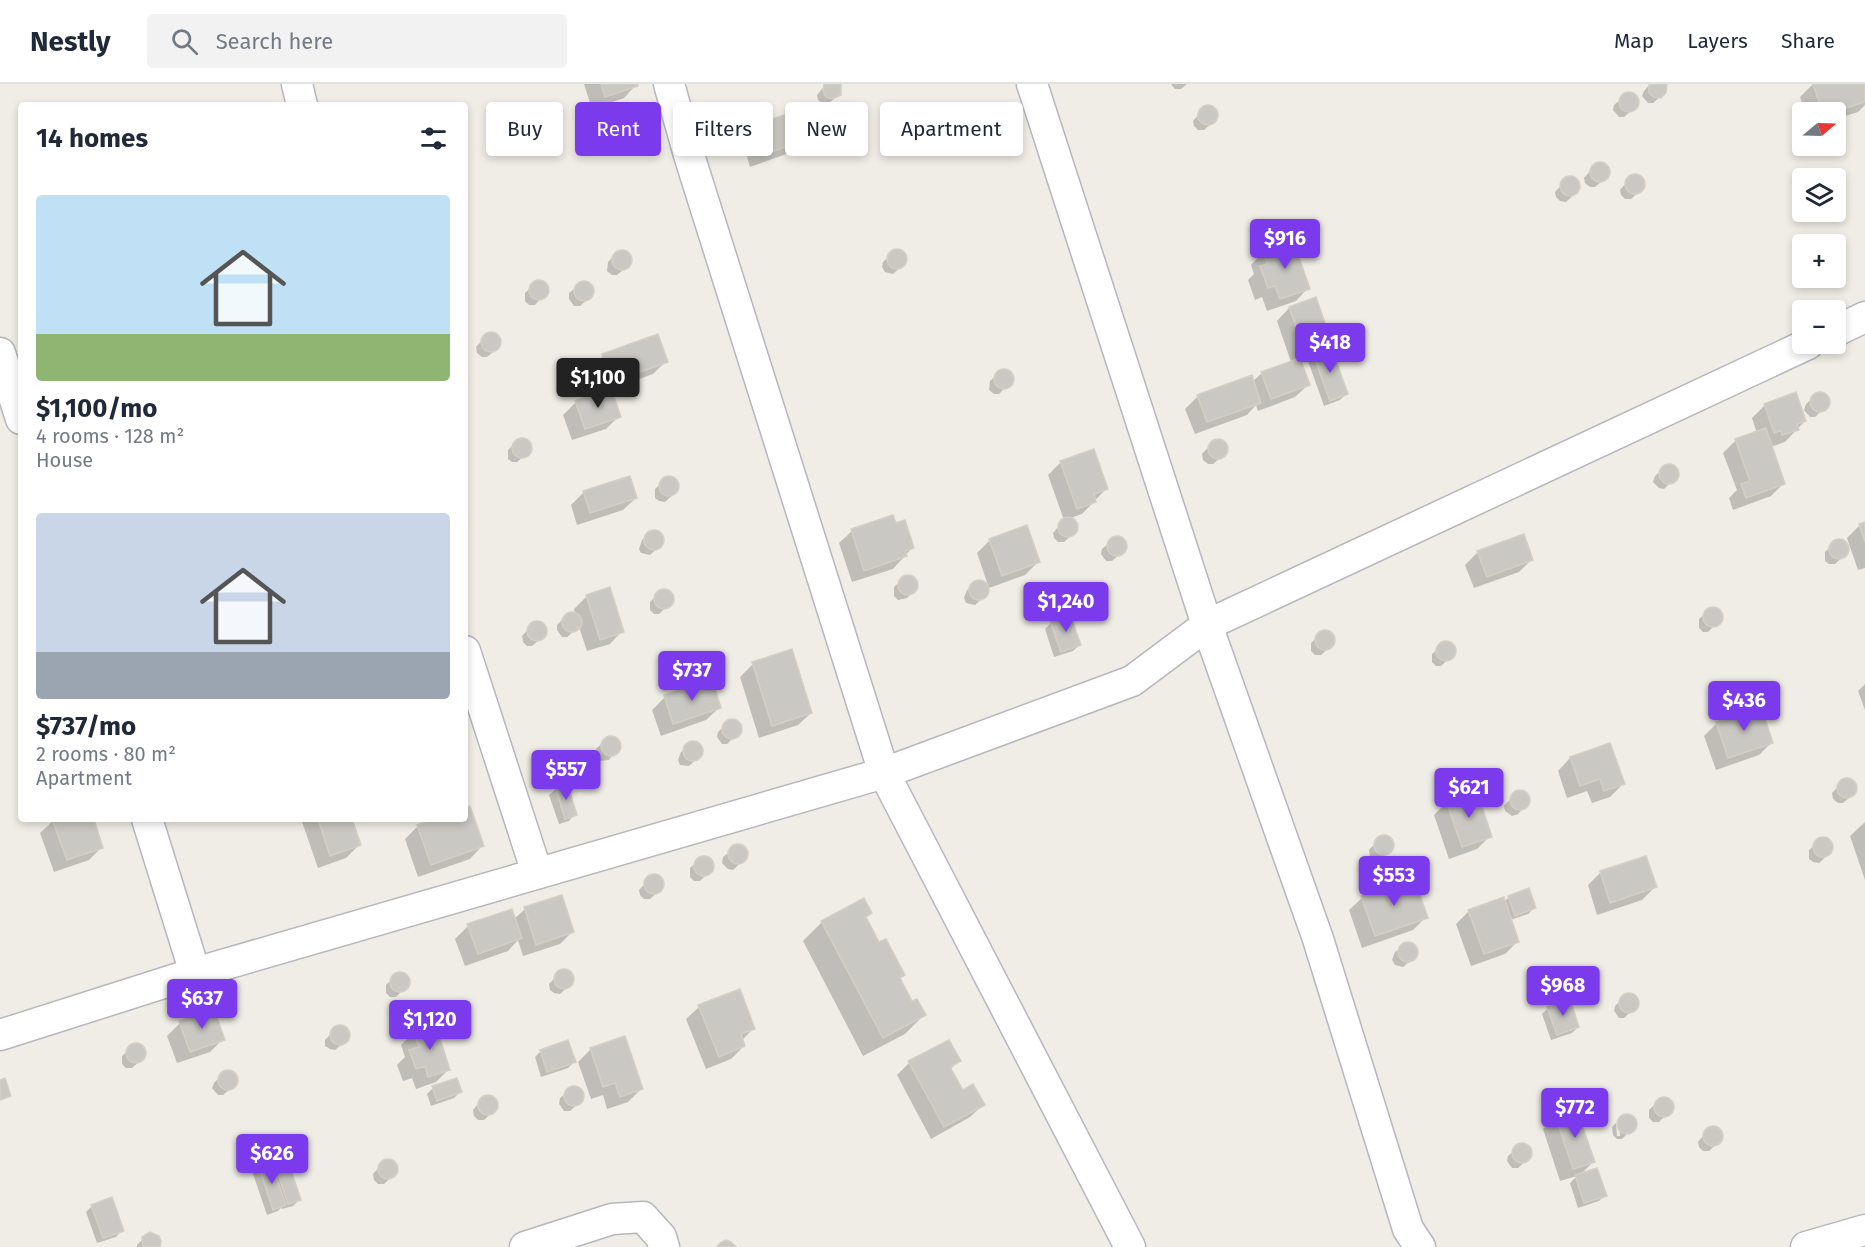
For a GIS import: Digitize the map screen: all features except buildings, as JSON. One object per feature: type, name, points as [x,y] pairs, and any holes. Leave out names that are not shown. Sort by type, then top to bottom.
[{"type":"street","points":[[297,84],[301,102]]},
{"type":"street","points":[[669,84],[689,155],[884,773],[1130,1247]]},
{"type":"street","points":[[1032,84],[1207,625],[1318,939],[1408,1229],[1420,1247]]},
{"type":"street","points":[[1846,326],[1865,317]]},
{"type":"street","points":[[0,1035],[195,973],[884,773],[1132,681],[1207,625],[1792,351]]},
{"type":"street","points":[[0,353],[18,410]]},
{"type":"street","points":[[468,660],[537,873]]},
{"type":"street","points":[[148,822],[195,973]]},
{"type":"street","points":[[525,1247],[612,1219],[643,1216],[661,1237],[664,1247]]},
{"type":"street","points":[[1806,1247],[1865,1230]]}]
